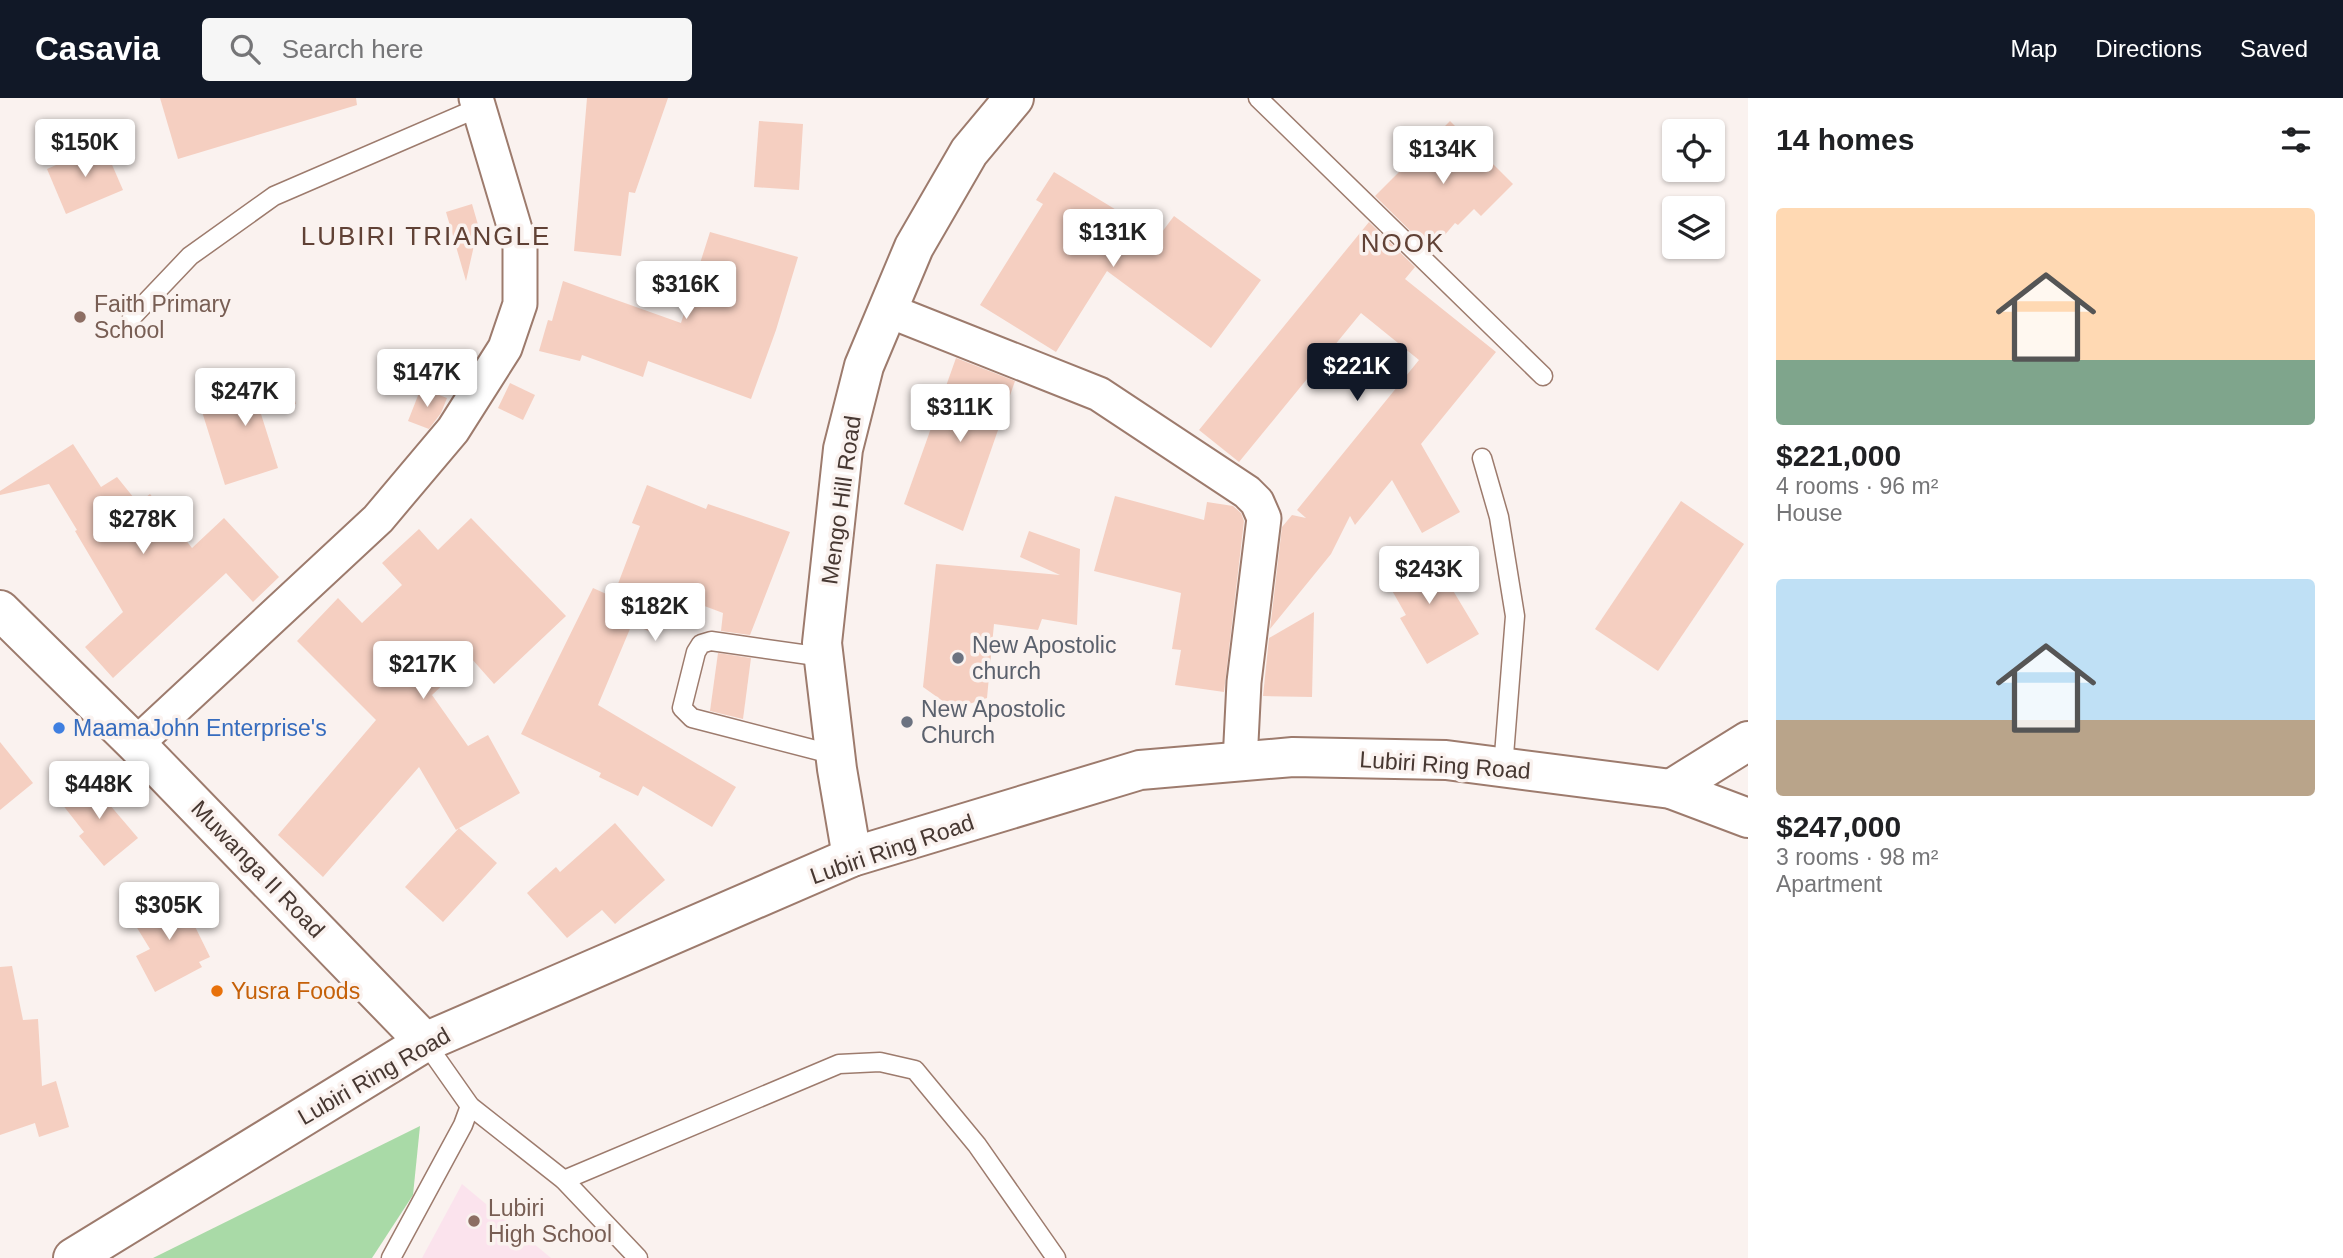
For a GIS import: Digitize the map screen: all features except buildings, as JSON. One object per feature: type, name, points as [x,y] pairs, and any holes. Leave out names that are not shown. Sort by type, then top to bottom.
[{"type":"main road","name":"Mengo Hill Road","points":[[852,857],[835,755],[823,657],[843,449],[864,366],[914,247],[969,152],[1014,98]]},
{"type":"main road","name":"Muwanga II Road","points":[[0,610],[136,744],[425,1042]]},
{"type":"main road","points":[[1671,789],[1748,741]]},
{"type":"main road","name":"Lubiri Ring Road","points":[[73,1258],[425,1042],[852,857],[1140,770],[1293,757],[1446,760],[1671,789],[1748,818]]},
{"type":"street","points":[[136,744],[378,519],[453,430],[505,348],[520,304],[520,246],[478,103]]},
{"type":"street","points":[[887,310],[1099,394],[1247,492],[1257,502],[1264,518],[1244,682],[1240,762]]},
{"type":"lane","points":[[1258,98],[1544,376]]},
{"type":"lane","points":[[132,317],[190,256],[274,196],[478,103]]},
{"type":"lane","points":[[1482,458],[1499,517],[1515,616],[1503,768]]},
{"type":"lane","points":[[823,657],[711,640],[701,645],[696,652],[682,708],[692,718],[835,755]]},
{"type":"lane","points":[[425,1042],[470,1106],[564,1180],[638,1258]]},
{"type":"lane","points":[[564,1180],[839,1064],[880,1062],[915,1070],[977,1145],[1056,1258]]},
{"type":"lane","points":[[391,1258],[463,1125],[470,1106]]},
{"type":"shaded area","name":"Lubiri High School","points":[[462,1184],[551,1258],[422,1258]]},
{"type":"green space","points":[[420,1126],[413,1195],[372,1258],[153,1258]]},
{"type":"place","name":"Faith Primary School","points":[[80,317]]},
{"type":"place","name":"New Apostolic church","points":[[958,658]]},
{"type":"place","name":"New Apostolic Church","points":[[907,722]]},
{"type":"place","name":"MaamaJohn Enterprise's","points":[[59,728]]},
{"type":"place","name":"Yusra Foods","points":[[217,991]]},
{"type":"place","name":"Lubiri High School","points":[[474,1221]]},
{"type":"district","name":"LUBIRI TRIANGLE","points":[[426,236]]},
{"type":"district","name":"NOOK","points":[[1403,243]]}]
